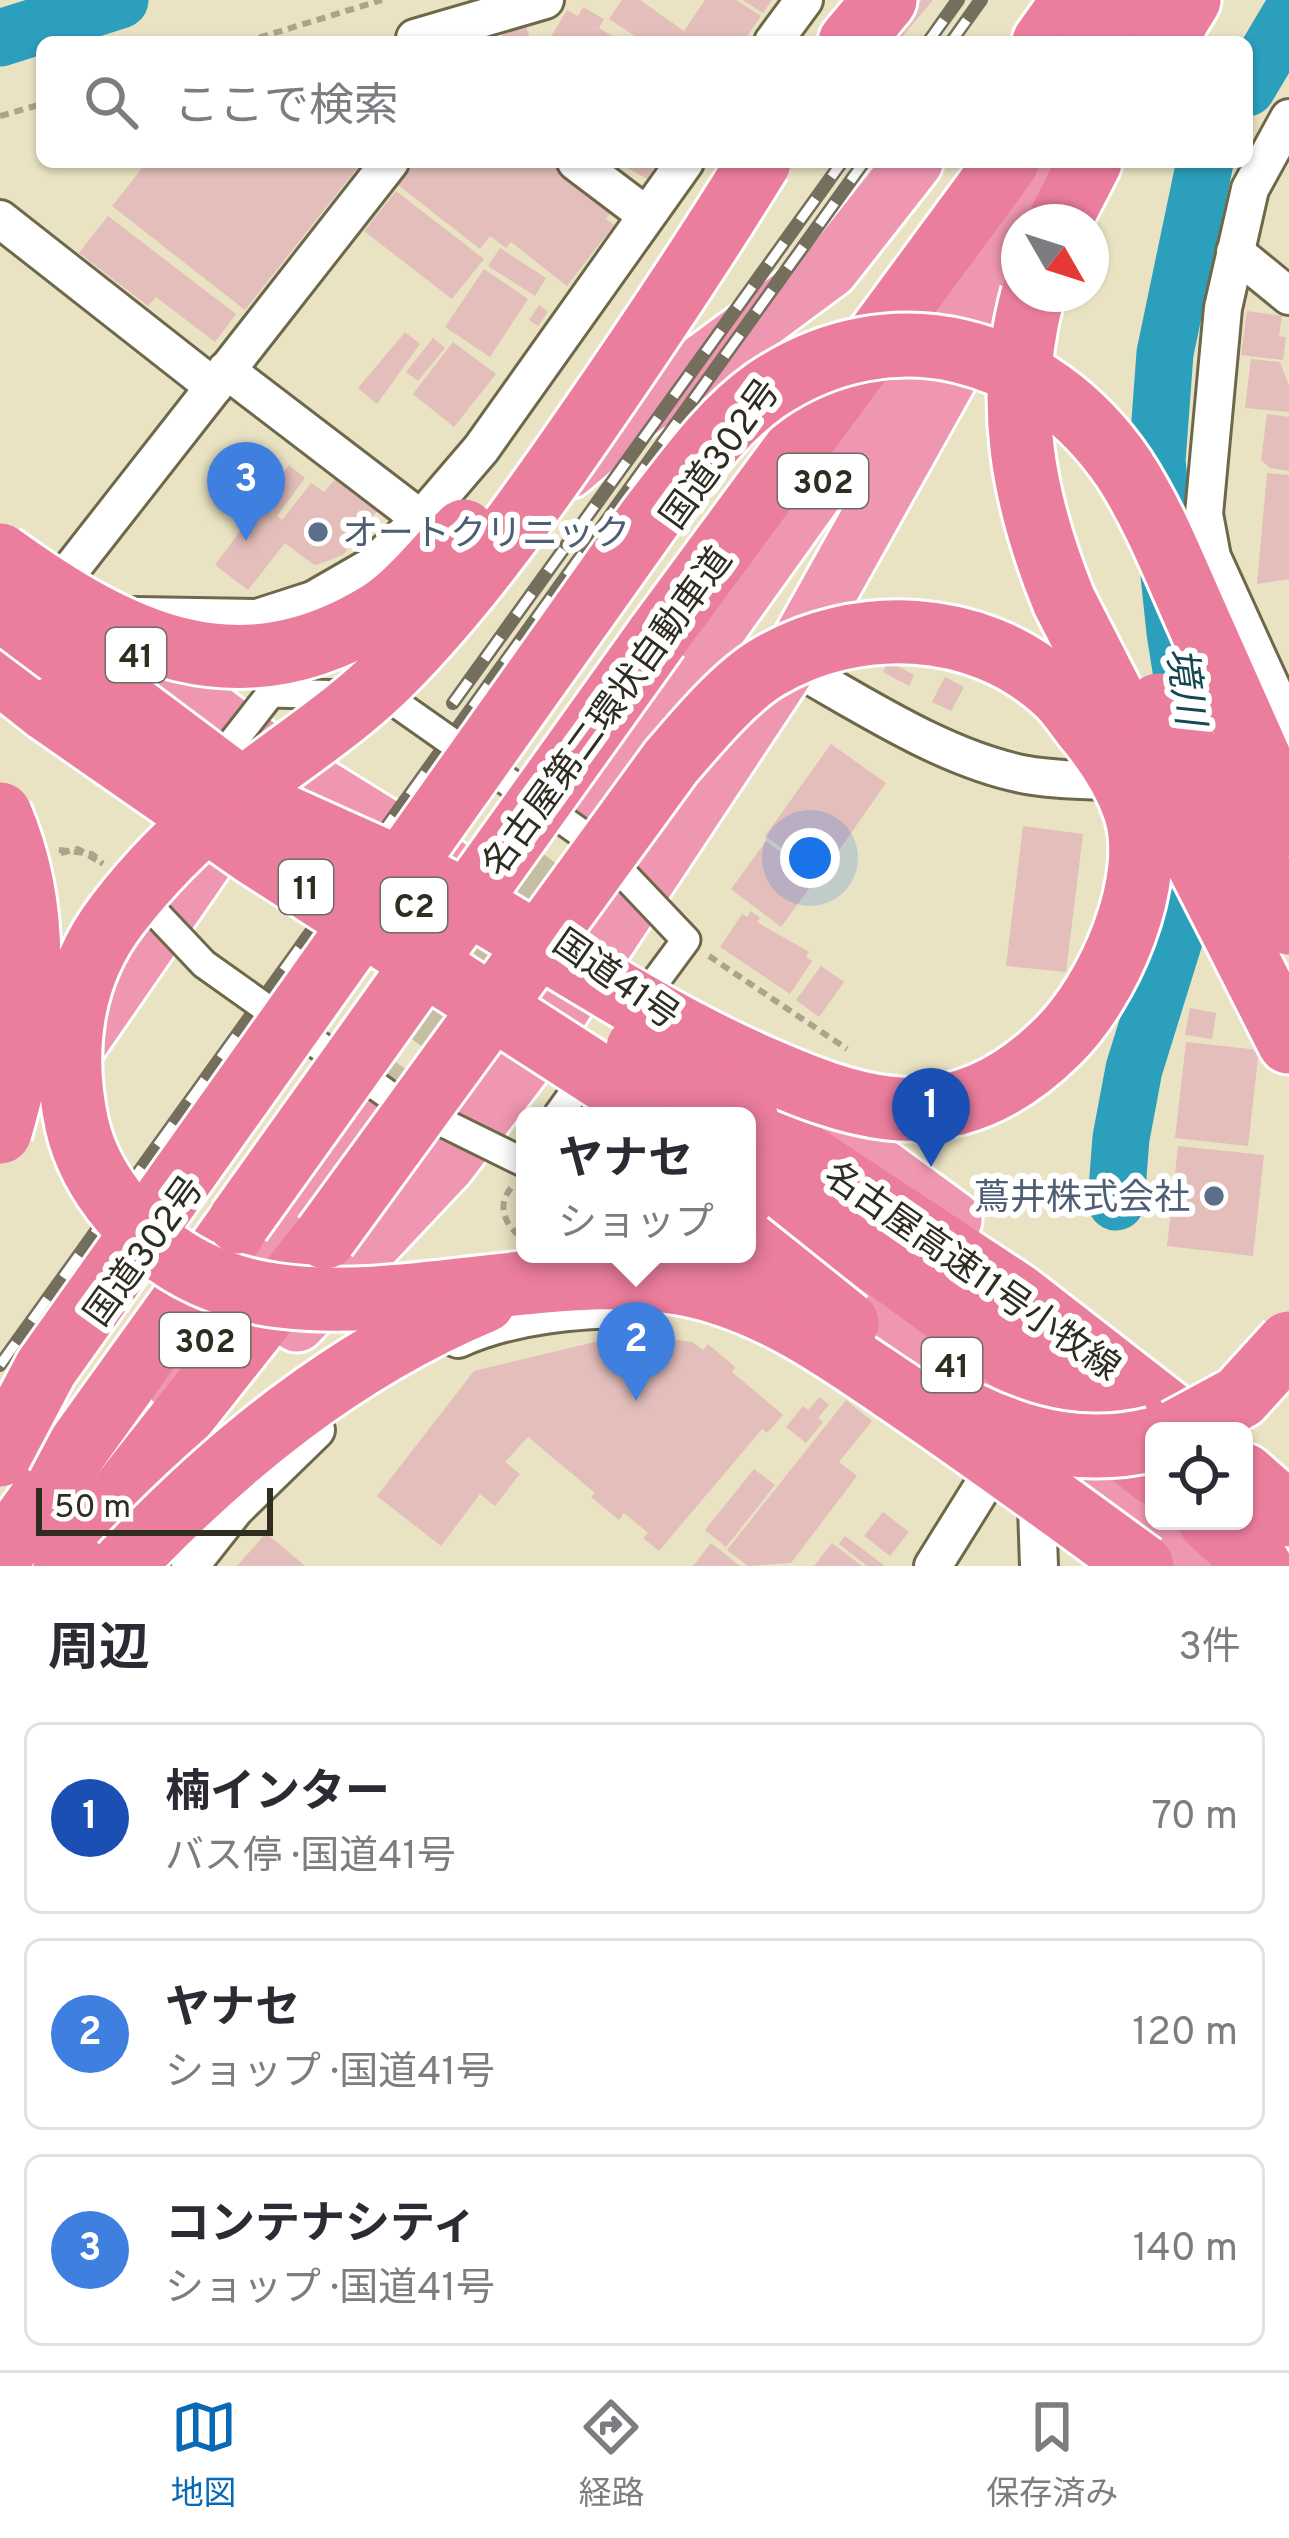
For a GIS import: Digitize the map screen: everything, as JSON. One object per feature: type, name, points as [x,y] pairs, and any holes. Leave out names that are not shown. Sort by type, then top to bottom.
[{"type":"highway","points":[[855,36],[885,0]]},
{"type":"highway","points":[[1018,36],[1046,0]]},
{"type":"highway","points":[[1047,36],[1074,0]]},
{"type":"highway","points":[[1098,36],[1124,0]]},
{"type":"highway","points":[[1141,36],[1169,0]]},
{"type":"highway","points":[[1149,36],[1169,0]]},
{"type":"highway","points":[[1166,36],[1189,0]]},
{"type":"highway","points":[[0,550],[49,590],[112,625],[173,650],[234,658],[310,649],[382,611],[483,512],[660,267],[750,168]]},
{"type":"highway","points":[[516,1262],[304,1300],[250,1292],[188,1268],[139,1232],[104,1190],[80,1139],[68,1085],[70,1025],[83,972],[114,918],[170,853],[230,800],[346,714],[395,668],[512,532],[682,286],[751,168]]},
{"type":"highway","points":[[606,1107],[541,1038],[270,838],[253,809],[353,667],[402,615],[598,444],[819,278],[909,168]]},
{"type":"highway","name":"国道302号","points":[[509,743],[924,168]]},
{"type":"highway","name":"名古屋第二環状自動車道","points":[[0,1490],[203,1198],[597,650],[952,168]]},
{"type":"highway","name":"名古屋第二環状自動車道","points":[[0,1556],[657,638],[1003,168]]},
{"type":"highway","name":"302","points":[[595,799],[1047,168]]},
{"type":"highway","points":[[1046,204],[1068,168]]},
{"type":"highway","points":[[1068,204],[1087,168]]},
{"type":"highway","points":[[76,1566],[153,1473],[446,1166],[594,958],[788,663],[1009,312]]},
{"type":"highway","points":[[1025,312],[1017,402],[1021,461],[1045,555],[1064,601],[1289,1042]]},
{"type":"highway","points":[[1027,312],[1027,404],[1049,495],[1096,597],[1289,922]]},
{"type":"highway","points":[[0,1450],[59,1350],[650,518],[740,412],[763,393],[825,358],[904,344],[968,351],[1044,388],[1099,436],[1158,530],[1289,825]]},
{"type":"highway","name":"国道41号","points":[[0,550],[46,605],[267,786],[594,958],[1094,1321],[1210,1422]]},
{"type":"highway","points":[[46,605],[267,786],[469,904],[524,937],[543,948],[703,1043],[817,1092],[889,1108],[950,1106],[989,1094],[1033,1066],[1071,1028],[1107,974],[1129,920],[1140,862],[1136,813],[1110,757],[1056,690],[1004,655],[947,636],[885,630],[829,640],[765,668],[671,762],[547,933],[533,952],[491,1009],[325,1237],[65,1566]]},
{"type":"highway","points":[[15,690],[215,844],[541,1038],[587,1048],[635,1107]]},
{"type":"highway","points":[[15,690],[227,868],[569,1107]]},
{"type":"highway","name":"11","points":[[15,690],[252,852],[647,1107]]},
{"type":"highway","points":[[0,1159],[215,844],[267,786]]},
{"type":"highway","name":"名古屋高速11号小牧線","points":[[267,786],[733,1107]]},
{"type":"highway","points":[[0,814],[25,901],[30,978],[21,1060],[0,1132]]},
{"type":"highway","name":"国道302号","points":[[0,1450],[286,1054]]},
{"type":"highway","name":"302","points":[[41,1566],[369,1113]]},
{"type":"highway","name":"名古屋高速11号小牧線","points":[[756,1123],[1017,1295],[1180,1422]]},
{"type":"highway","name":"名古屋高速11号小牧線","points":[[756,1178],[901,1276],[1145,1466]]},
{"type":"highway","name":"41","points":[[756,1221],[1145,1512]]},
{"type":"highway","points":[[756,1250],[933,1391],[986,1421],[1018,1435],[1080,1448],[1145,1440]]},
{"type":"highway","points":[[122,1566],[190,1494],[277,1422],[379,1353],[458,1311],[523,1263]]},
{"type":"highway","points":[[537,1263],[580,1276],[651,1279],[716,1291],[793,1322],[991,1454],[1118,1564]]},
{"type":"highway","points":[[1194,1422],[1240,1397],[1289,1343]]},
{"type":"highway","points":[[1253,1460],[1289,1492]]},
{"type":"highway","points":[[1253,1483],[1289,1514]]},
{"type":"highway","name":"41","points":[[1167,1530],[1211,1566]]},
{"type":"highway","points":[[1220,1530],[1260,1566]]},
{"type":"street","points":[[422,36],[545,0]]},
{"type":"street","points":[[777,36],[804,0]]},
{"type":"street","points":[[1289,118],[1250,188],[1235,252],[1223,308],[1204,514],[1212,557],[1289,726]]},
{"type":"street","points":[[46,605],[385,168]]},
{"type":"street","points":[[584,168],[646,215]]},
{"type":"street","points":[[46,605],[257,618],[314,600],[372,566],[421,519],[512,405],[681,168]]},
{"type":"street","points":[[0,219],[421,519]]},
{"type":"street","points":[[1235,252],[1289,296]]},
{"type":"street","points":[[512,405],[598,444]]},
{"type":"street","points":[[402,615],[421,519]]},
{"type":"street","points":[[788,663],[904,727],[981,762],[1026,775],[1134,782],[1184,777],[1237,768],[1289,745]]},
{"type":"street","points":[[516,1159],[393,1098],[203,964],[125,880],[271,693],[386,696],[591,840],[686,940],[563,1107]]},
{"type":"street","points":[[0,894],[5,941],[0,1011]]},
{"type":"street","points":[[378,1382],[370,1298],[380,1273],[446,1166]]},
{"type":"street","points":[[190,1566],[285,1457],[378,1382],[482,1329],[535,1317],[603,1310],[659,1310],[723,1319],[833,1364],[921,1420],[1118,1564]]},
{"type":"street","points":[[933,1566],[991,1473]]},
{"type":"street","points":[[1037,1507],[1039,1566]]},
{"type":"path","points":[[265,36],[382,0]]},
{"type":"path","points":[[0,116],[36,106]]},
{"type":"path","points":[[686,940],[855,1055]]},
{"type":"path","points":[[516,1180],[503,1203],[516,1239]]},
{"type":"building","points":[[622,0],[640,0],[684,31],[705,0],[736,0],[761,16],[747,36],[635,36],[609,19]]},
{"type":"building","points":[[743,0],[772,0],[763,13]]},
{"type":"building","points":[[921,0],[933,0],[903,36],[891,36]]},
{"type":"building","points":[[583,7],[604,19],[599,28],[612,36],[552,36],[567,10],[578,16]]},
{"type":"building","points":[[525,22],[529,36],[502,36],[500,30]]},
{"type":"building","points":[[142,168],[357,168],[245,310],[112,206]]},
{"type":"building","points":[[411,168],[555,168],[612,211],[606,219],[614,225],[567,286],[511,242],[506,248],[490,236],[480,249],[398,185]]},
{"type":"building","points":[[628,168],[653,168],[647,179]]},
{"type":"building","points":[[396,191],[484,259],[452,299],[364,231]]},
{"type":"building","points":[[108,216],[236,314],[215,342],[156,297],[148,306],[79,253]]},
{"type":"building","points":[[500,248],[546,278],[535,296],[488,266]]},
{"type":"building","points":[[484,269],[528,299],[490,357],[445,327]]},
{"type":"building","points":[[539,305],[548,312],[538,326],[529,320]]},
{"type":"building","points":[[1247,311],[1282,316],[1283,360],[1241,355]]},
{"type":"building","points":[[405,332],[420,344],[377,404],[358,388]]},
{"type":"building","points":[[433,338],[445,348],[418,381],[406,372]]},
{"type":"building","points":[[453,342],[496,374],[454,427],[413,394]]},
{"type":"building","points":[[1251,359],[1280,362],[1289,386],[1289,412],[1245,408]]},
{"type":"building","points":[[1267,414],[1289,417],[1289,471],[1270,468],[1261,460]]},
{"type":"building","points":[[289,465],[305,478],[277,516],[282,520],[311,483],[324,492],[335,479],[377,511],[343,555],[319,564],[285,543],[248,590],[215,565]]},
{"type":"building","points":[[1267,473],[1289,475],[1289,579],[1257,584]]},
{"type":"building","points":[[888,661],[914,675],[909,686],[883,672]]},
{"type":"building","points":[[945,677],[964,687],[951,711],[932,702]]},
{"type":"building","points":[[831,744],[886,783],[821,876],[765,836]]},
{"type":"building","points":[[1023,826],[1083,834],[1066,972],[1006,966]]},
{"type":"building","points":[[766,841],[816,879],[781,927],[731,889]]},
{"type":"building","points":[[751,911],[760,918],[757,922],[809,952],[806,957],[812,961],[790,994],[720,947],[742,914],[747,917]]},
{"type":"building","points":[[821,966],[844,982],[819,1017],[796,1000]]},
{"type":"building","points":[[1190,1008],[1216,1013],[1212,1039],[1185,1035]]},
{"type":"building","points":[[1186,1042],[1259,1050],[1248,1146],[1175,1138]]},
{"type":"building","points":[[1178,1146],[1264,1155],[1253,1256],[1167,1246]]},
{"type":"building","points":[[642,1338],[659,1351],[668,1339],[693,1342],[703,1350],[708,1344],[735,1367],[732,1372],[783,1415],[767,1433],[762,1429],[659,1551],[643,1538],[648,1533],[624,1513],[619,1520],[591,1497],[595,1493],[528,1437],[505,1462],[520,1474],[495,1506],[480,1494],[441,1546],[377,1496],[474,1371],[599,1341],[600,1348]]},
{"type":"building","points":[[820,1397],[829,1405],[818,1418],[823,1422],[806,1443],[786,1427],[803,1406],[808,1410]]},
{"type":"building","points":[[846,1400],[872,1421],[839,1462],[857,1476],[791,1563],[748,1566],[727,1550]]},
{"type":"building","points":[[754,1469],[775,1485],[726,1547],[705,1530]]},
{"type":"building","points":[[883,1512],[909,1532],[890,1556],[864,1536]]},
{"type":"building","points":[[266,1533],[305,1566],[237,1566]]},
{"type":"building","points":[[845,1536],[885,1566],[867,1566],[839,1544]]},
{"type":"building","points":[[711,1543],[740,1566],[693,1566]]},
{"type":"building","points":[[832,1543],[862,1566],[814,1566]]},
{"type":"waterway","points":[[0,38],[120,0]]},
{"type":"waterway","name":"境川","points":[[1253,78],[1289,17]]},
{"type":"waterway","name":"境川","points":[[1116,1202],[1121,1138],[1134,1069],[1207,834],[1175,632],[1157,461],[1165,353],[1204,168]]},
{"type":"tunnel","points":[[369,1113],[595,799]]},
{"type":"railway","points":[[932,36],[958,0]]},
{"type":"railway","points":[[955,36],[981,0]]},
{"type":"railway","points":[[453,703],[838,168]]},
{"type":"railway","points":[[0,1365],[860,168]]},
{"type":"place","name":"オートクリニック","points":[[318,532]]},
{"type":"place","name":"コンテナシティ","points":[[246,541]]},
{"type":"place","name":"楠インター","points":[[931,1167]]},
{"type":"place","name":"蔦井株式会社","points":[[1214,1196]]},
{"type":"place","name":"ヤナセ","points":[[636,1401]]}]
